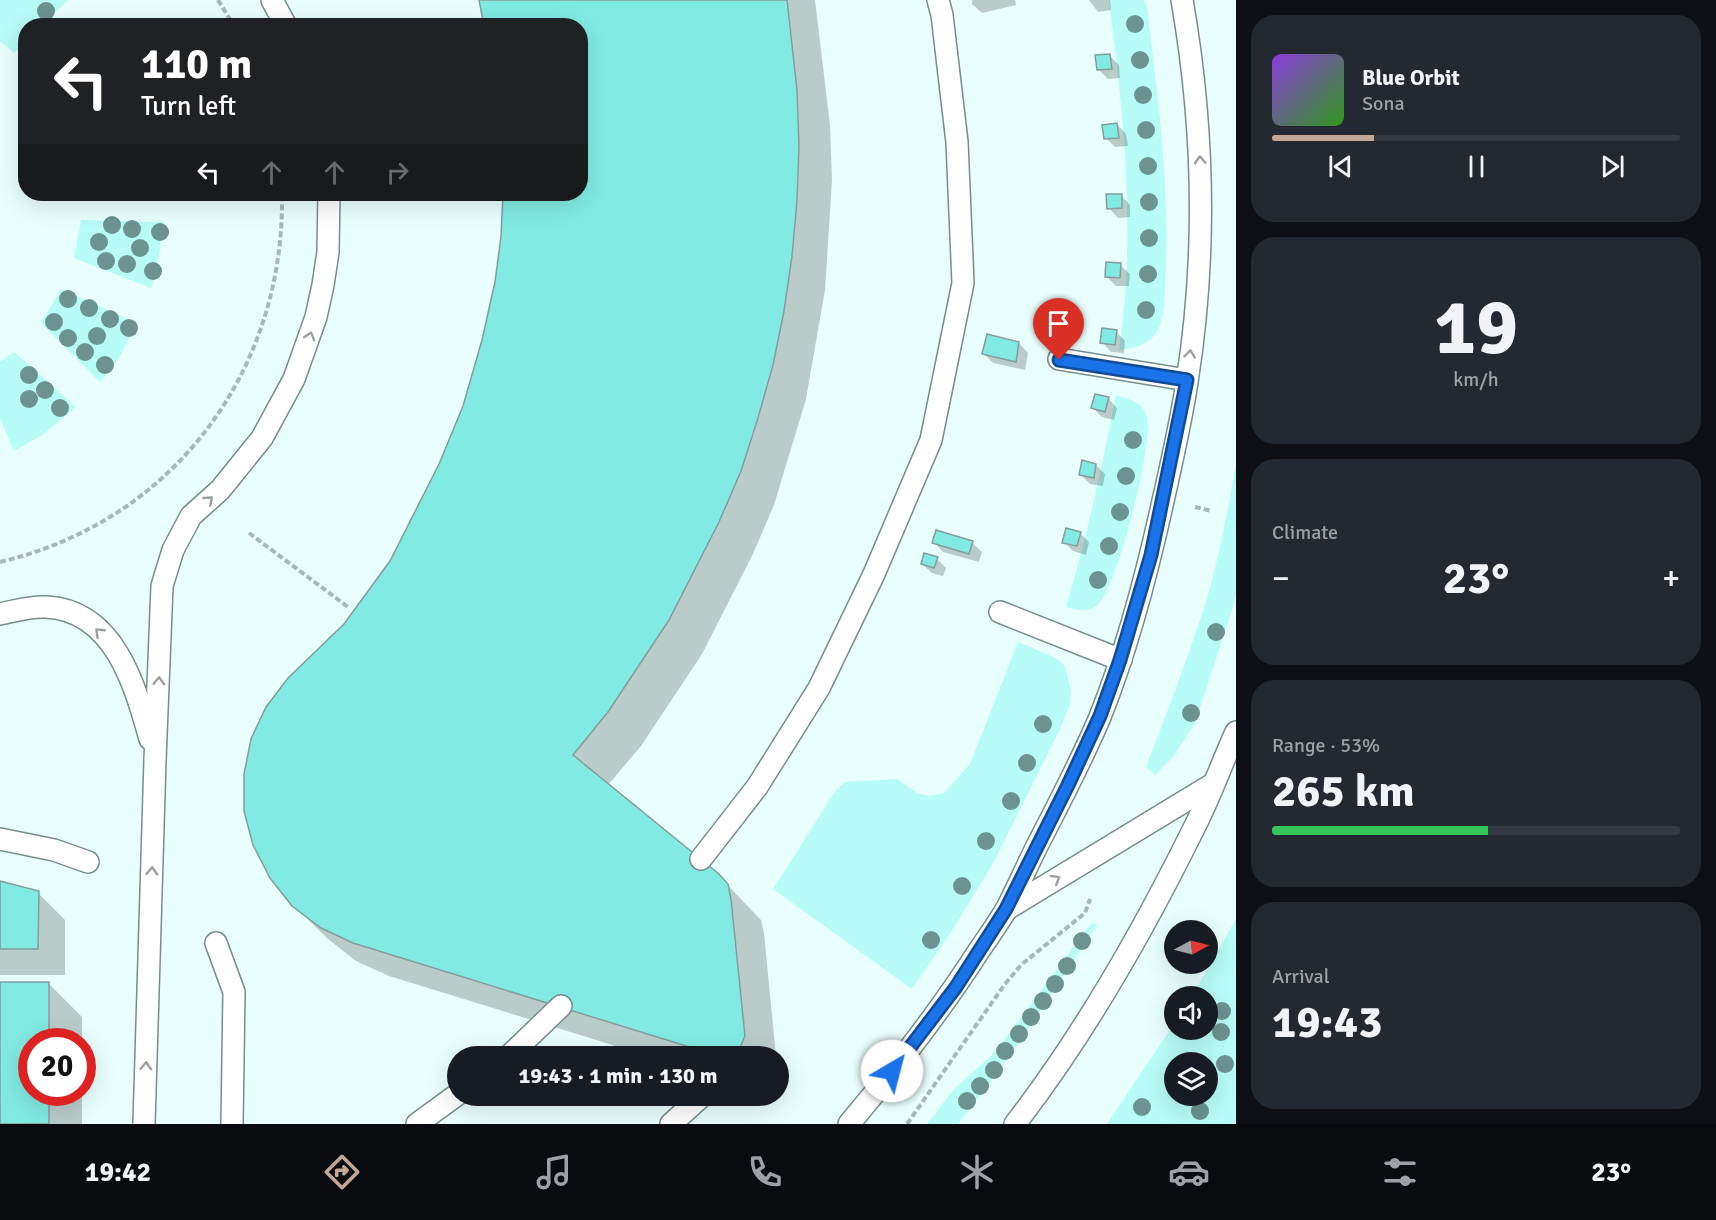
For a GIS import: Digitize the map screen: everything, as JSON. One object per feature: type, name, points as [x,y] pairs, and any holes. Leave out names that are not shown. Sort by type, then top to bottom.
[{"type":"lane","points":[[272,0],[282,18]]},
{"type":"lane","points":[[701,859],[757,787],[819,688],[874,574],[931,440],[963,283],[957,142],[942,15],[938,0]]},
{"type":"lane","points":[[849,1124],[956,987],[1006,909],[1100,716],[1120,660],[1151,555],[1187,380],[1198,279],[1201,171],[1198,113],[1182,0]]},
{"type":"lane","points":[[144,1124],[162,586],[173,550],[191,516],[220,490],[262,438],[294,379],[316,317],[328,252],[329,201]]},
{"type":"lane","points":[[1059,360],[1187,380]]},
{"type":"lane","points":[[0,614],[46,607],[63,610],[84,618],[102,633],[119,655],[130,676],[155,760]]},
{"type":"lane","points":[[1000,612],[1120,660]]},
{"type":"lane","points":[[1015,1124],[1044,1087],[1137,939],[1194,830],[1236,732]]},
{"type":"lane","points":[[1006,909],[1213,784]]},
{"type":"lane","points":[[0,839],[54,850],[88,862]]},
{"type":"lane","points":[[216,943],[234,992],[232,1124]]},
{"type":"lane","points":[[519,1046],[561,1006]]},
{"type":"lane","points":[[417,1124],[447,1102]]},
{"type":"lane","points":[[671,1124],[691,1106]]},
{"type":"path","points":[[218,0],[229,18]]},
{"type":"path","points":[[0,562],[22,557],[69,540],[112,516],[160,480],[188,452],[219,413],[244,370],[264,324],[276,276],[282,226],[282,201]]},
{"type":"path","points":[[1195,507],[1212,512]]},
{"type":"path","points":[[249,533],[348,607]]},
{"type":"path","points":[[908,1124],[1005,984],[1021,965],[1085,914],[1092,894]]},
{"type":"shaded area","points":[[0,0],[68,0],[49,18],[18,18],[18,49],[14,53],[0,41]]},
{"type":"shaded area","points":[[1109,0],[1144,0],[1147,7],[1162,146],[1166,216],[1164,302],[1160,325],[1146,342],[1136,347],[1119,350],[1127,262],[1126,175]]},
{"type":"shaded area","points":[[81,220],[164,222],[156,273],[151,288],[74,258]]},
{"type":"shaded area","points":[[61,289],[137,323],[120,356],[100,382],[41,323]]},
{"type":"shaded area","points":[[14,352],[76,407],[41,436],[14,451],[0,418],[0,362]]},
{"type":"shaded area","points":[[1116,395],[1139,405],[1147,417],[1145,454],[1133,511],[1116,568],[1100,602],[1093,608],[1085,610],[1066,607],[1094,502]]},
{"type":"shaded area","points":[[1236,465],[1236,594],[1233,607],[1195,723],[1173,757],[1155,775],[1146,767],[1208,595]]},
{"type":"shaded area","points":[[1018,642],[1054,657],[1065,666],[1071,691],[1070,704],[1059,731],[991,867],[912,989],[773,889],[836,790],[845,782],[897,779],[917,793],[930,796],[944,793],[970,764]]},
{"type":"shaded area","points":[[1236,919],[1236,1124],[1107,1124],[1164,1039],[1218,1040],[1218,986],[1198,986],[1205,974],[1218,974],[1218,950]]},
{"type":"shaded area","points":[[1093,923],[1097,925],[1010,1056],[958,1124],[927,1124],[954,1089],[990,1057],[1005,1039]]},
{"type":"building","points":[[479,0],[787,0],[797,90],[799,146],[797,201],[784,311],[773,365],[758,418],[741,471],[719,522],[669,620],[608,712],[573,755],[719,874],[728,884],[745,1036],[741,1046],[686,1046],[353,943],[321,928],[292,906],[270,878],[253,845],[244,811],[244,774],[251,739],[266,707],[288,678],[344,624],[390,561],[439,464],[463,406],[482,340],[495,282],[503,201],[588,201],[588,18],[482,18]]},
{"type":"building","points":[[1110,54],[1112,69],[1097,70],[1095,55]]},
{"type":"building","points":[[1117,123],[1119,138],[1104,139],[1102,125]]},
{"type":"building","points":[[1106,194],[1122,194],[1122,208],[1107,209]]},
{"type":"building","points":[[1106,262],[1121,263],[1120,278],[1105,277]]},
{"type":"building","points":[[1102,328],[1117,330],[1115,345],[1100,343]]},
{"type":"building","points":[[987,334],[1019,342],[1016,362],[982,354]]},
{"type":"building","points":[[1095,394],[1109,397],[1105,412],[1091,408]]},
{"type":"building","points":[[1082,460],[1096,464],[1094,478],[1079,475]]},
{"type":"building","points":[[1066,528],[1081,532],[1077,546],[1062,543]]},
{"type":"building","points":[[936,530],[973,541],[969,554],[932,543]]},
{"type":"building","points":[[924,553],[938,557],[934,568],[921,564]]},
{"type":"building","points":[[0,881],[39,891],[38,949],[0,949]]},
{"type":"building","points":[[0,982],[49,982],[49,1028],[18,1028],[18,1106],[49,1106],[49,1124],[0,1124]]},
{"type":"route","points":[[892,1071],[956,987],[1006,909],[1100,716],[1120,660],[1151,555],[1187,380],[1059,360]]}]
